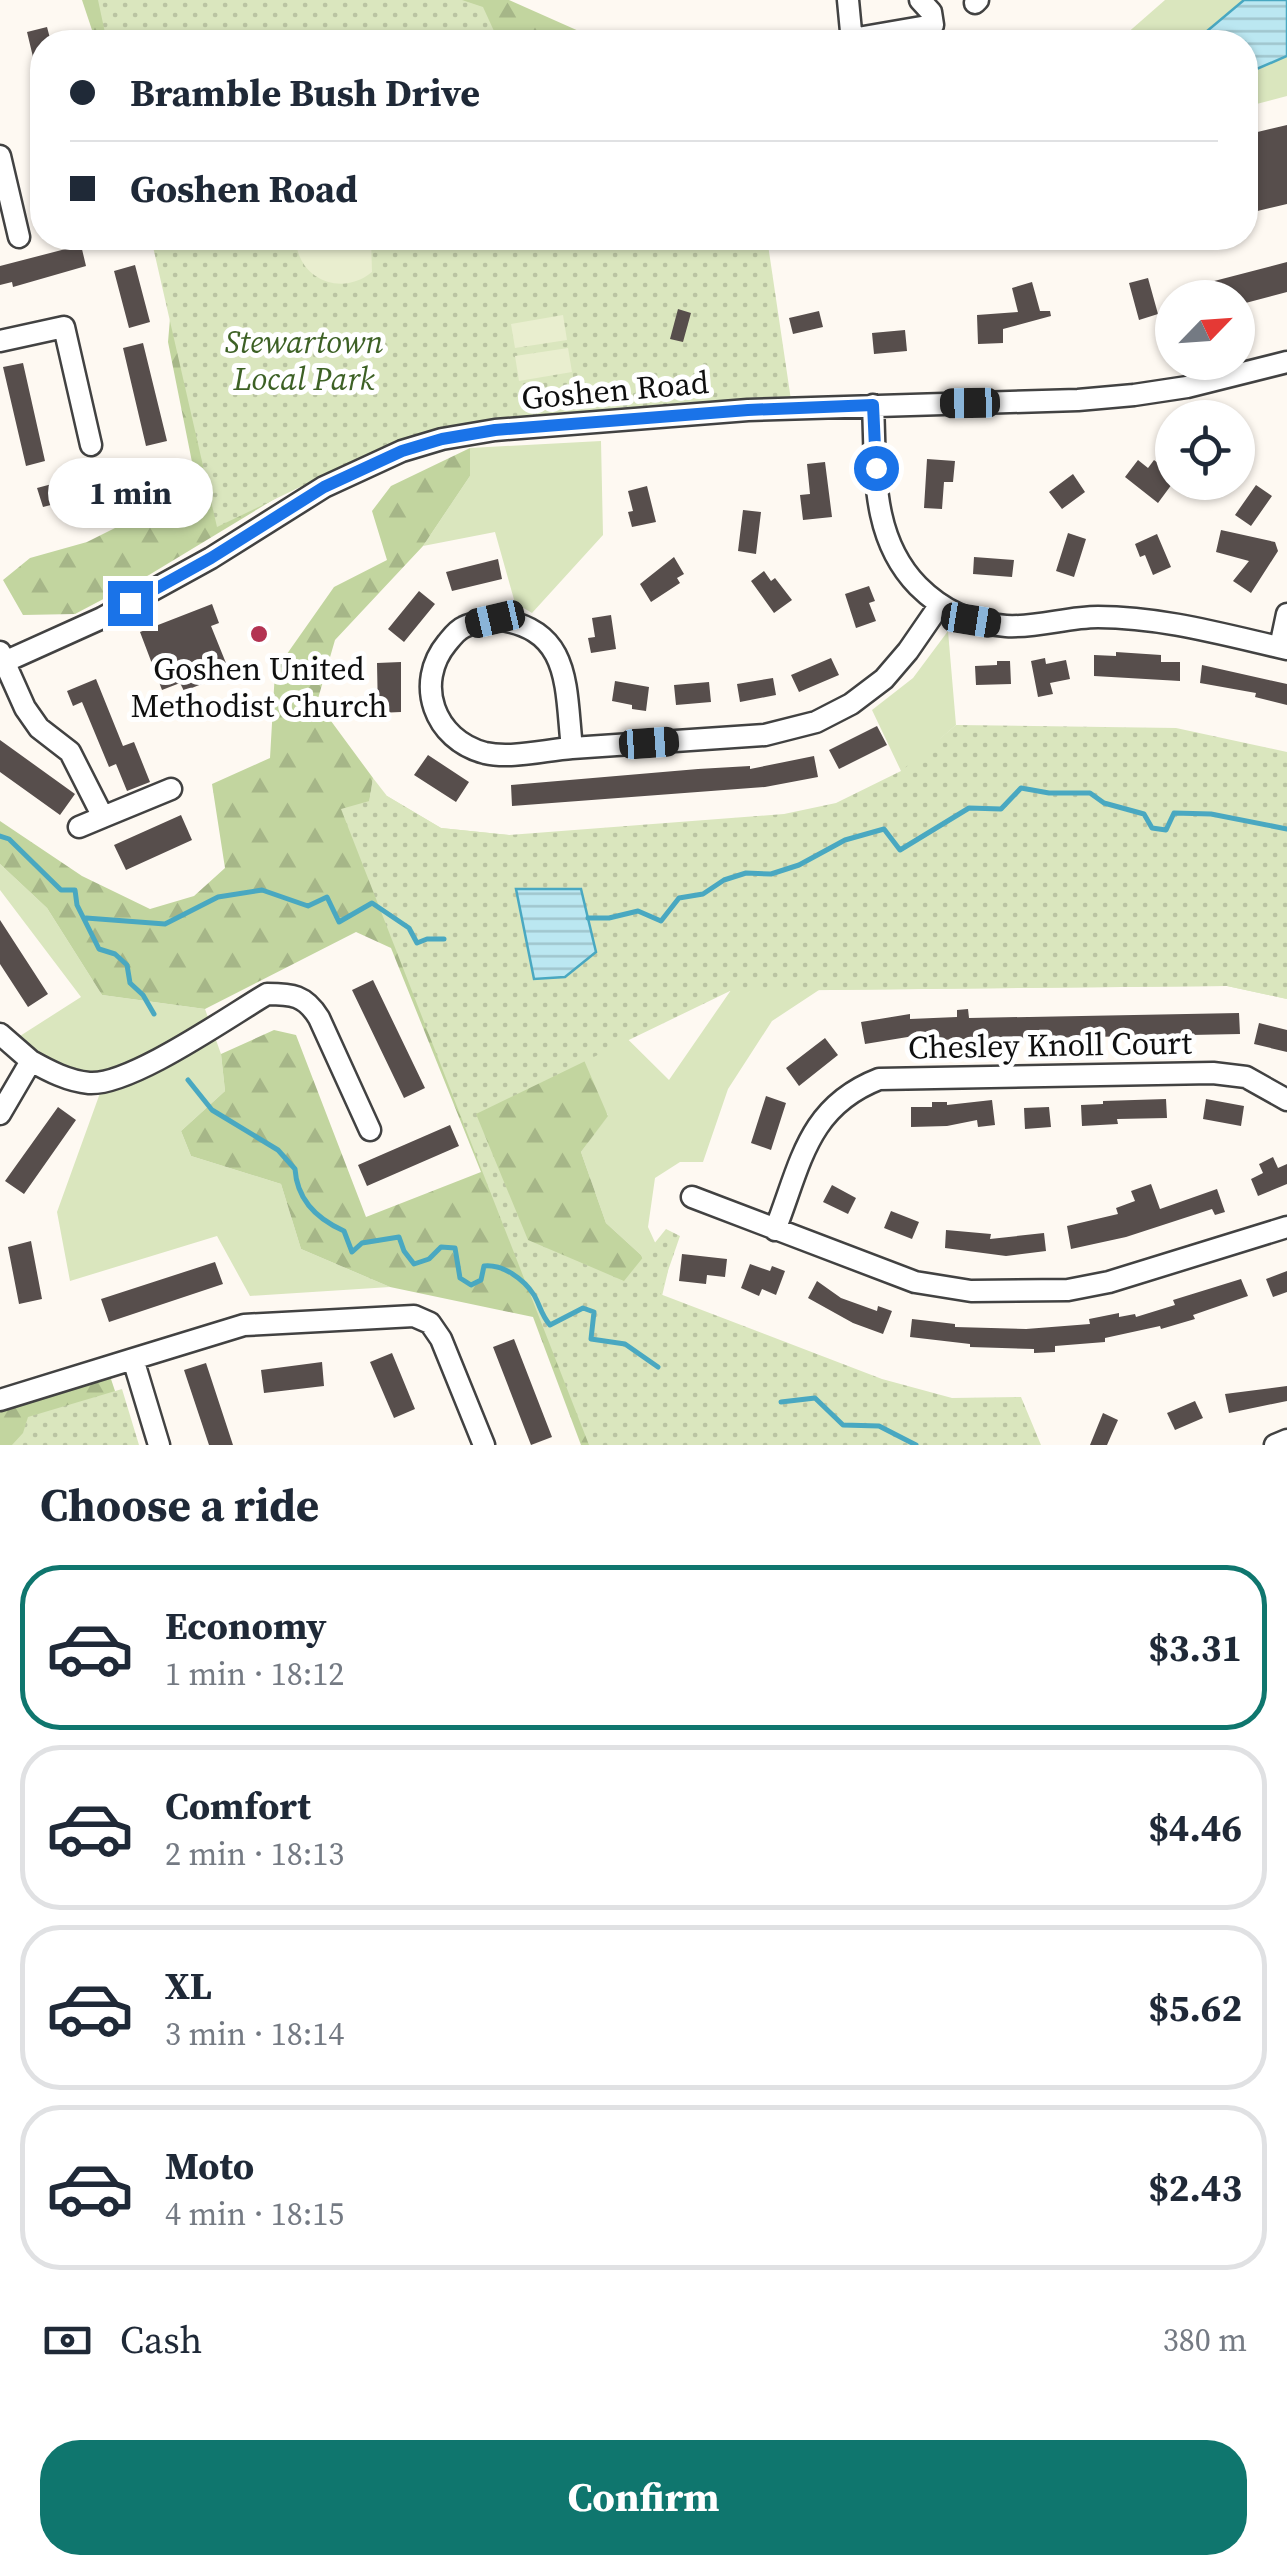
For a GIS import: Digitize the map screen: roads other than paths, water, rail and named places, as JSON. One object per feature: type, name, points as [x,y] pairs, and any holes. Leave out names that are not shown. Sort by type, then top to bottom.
[{"type":"street","points":[[848,0],[851,30]]},
{"type":"street","points":[[907,30],[932,25],[931,12],[920,0]]},
{"type":"street","points":[[0,156],[19,237]]},
{"type":"street","points":[[0,341],[64,326],[91,445]]},
{"type":"street","name":"Goshen Road","points":[[1,660],[118,610],[211,558],[324,487],[402,451],[442,439],[495,430],[748,410],[1134,395],[1187,387],[1287,362]]},
{"type":"street","points":[[873,405],[878,500],[884,532],[902,570],[938,606],[971,620],[1005,626],[1094,616],[1151,620],[1284,648],[1287,614]]},
{"type":"street","points":[[572,748],[564,671],[542,634],[519,622],[495,619],[466,626],[455,634],[438,655],[430,678],[432,703],[444,728],[456,740],[496,754],[764,735],[816,722],[852,704],[884,679],[908,652],[938,606]]},
{"type":"street","points":[[1,660],[32,719],[70,752],[103,817]]},
{"type":"street","points":[[79,827],[171,789]]},
{"type":"street","points":[[0,1034],[31,1061],[53,1073],[90,1083],[120,1078],[267,994],[288,994],[310,1003],[370,1130]]},
{"type":"street","points":[[0,1114],[31,1061]]},
{"type":"street","name":"Chesley Knoll Court","points":[[775,1230],[816,1125],[840,1099],[879,1079],[1214,1072],[1246,1077],[1287,1100]]},
{"type":"street","points":[[692,1198],[916,1282],[971,1291],[1068,1290],[1110,1282],[1287,1228]]},
{"type":"street","points":[[0,1400],[244,1325],[414,1316],[430,1323],[441,1339],[484,1445]]},
{"type":"street","points":[[132,1359],[159,1445]]},
{"type":"street","points":[[1275,1445],[1287,1440]]},
{"type":"water","points":[[1244,0],[1287,0],[1287,56],[1258,68],[1258,30],[1208,30]]},
{"type":"water","points":[[516,889],[581,889],[596,952],[565,977],[534,979]]},
{"type":"waterway","points":[[588,918],[638,911],[661,921],[679,898],[703,894],[724,880],[746,873],[771,874],[799,865],[845,840],[884,829],[900,850],[969,808],[1001,809],[1021,788],[1090,793],[1104,803],[1144,814],[1152,828],[1166,830],[1174,813],[1211,814],[1287,829]]},
{"type":"waterway","points":[[0,836],[9,839],[61,890],[75,890],[77,905],[99,949],[115,954],[127,965],[130,983],[154,1014]]},
{"type":"waterway","points":[[86,918],[165,924],[218,897],[262,890],[308,906],[327,897],[339,922],[372,903],[409,928],[417,943],[444,939]]},
{"type":"waterway","points":[[188,1080],[212,1110],[278,1150],[295,1169],[304,1199],[325,1221],[344,1231],[352,1252],[362,1243],[399,1237],[414,1264],[429,1259],[441,1247],[455,1248],[460,1278],[471,1285],[481,1280],[484,1266],[506,1270],[530,1289],[550,1325],[583,1308],[594,1312],[591,1339],[625,1344],[658,1367]]},
{"type":"waterway","points":[[781,1402],[815,1398],[843,1425],[879,1426],[916,1445]]},
{"type":"place","name":"Goshen United Methodist Church","points":[[259,634]]},
{"type":"park label","name":"Stewartown Local Park","points":[[304,360]]}]
